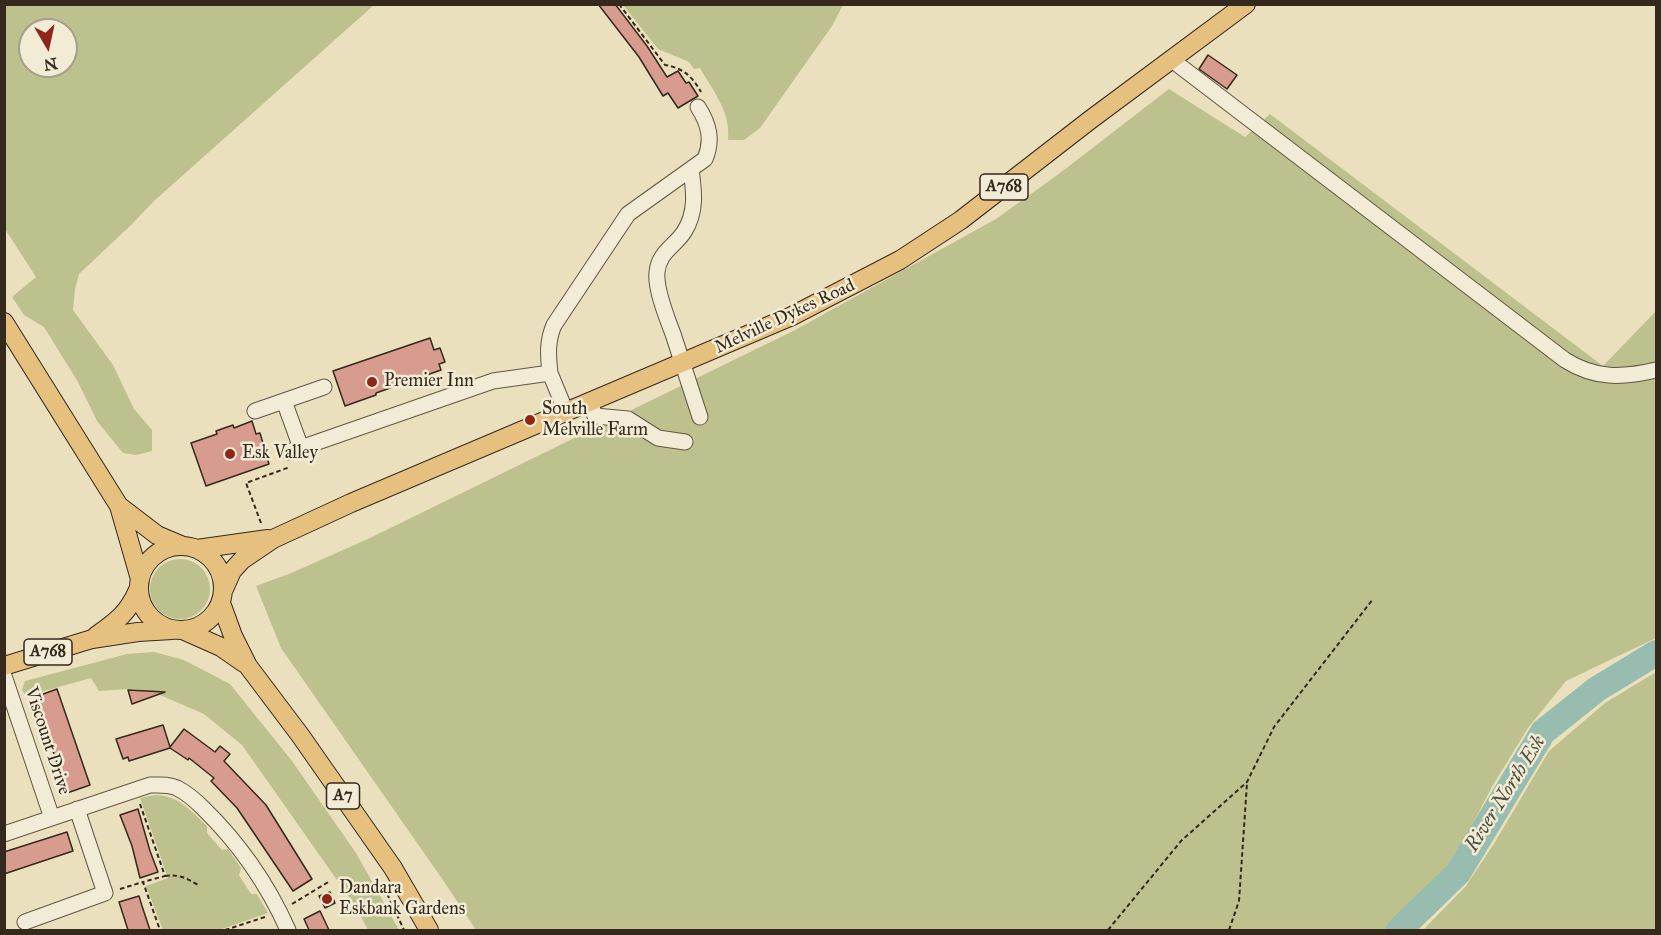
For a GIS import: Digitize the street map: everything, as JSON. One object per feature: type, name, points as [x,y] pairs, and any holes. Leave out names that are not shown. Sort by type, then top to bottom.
[{"type":"main road","name":"Melville Dykes Road","points":[[190,548],[267,532],[566,412],[792,316],[900,260],[961,220],[1089,120],[1246,4]]},
{"type":"main road","points":[[4,322],[119,506],[139,584],[140,601],[153,620],[163,627],[180,630],[207,622],[215,614],[222,596],[221,572],[211,558],[157,535],[119,506]]},
{"type":"main road","name":"Melville Dykes Road","points":[[222,596],[232,571],[267,532]]},
{"type":"main road","points":[[139,584],[145,566],[155,555],[168,548],[190,548]]},
{"type":"main road","name":"A768","points":[[92,639],[122,617],[131,606],[139,584]]},
{"type":"main road","name":"A7","points":[[222,596],[233,636],[248,666],[300,735],[393,868],[429,930]]},
{"type":"main road","name":"A768","points":[[4,666],[92,639],[138,632],[180,630]]},
{"type":"main road","name":"A7","points":[[180,630],[221,647],[248,666]]},
{"type":"street","points":[[1172,60],[1565,360],[1580,369],[1608,376],[1635,375],[1656,370]]},
{"type":"street","points":[[566,412],[550,373],[549,338],[554,325],[628,214],[705,159],[709,150],[709,132],[706,120],[698,107]]},
{"type":"street","points":[[691,169],[695,203],[691,219],[685,231],[662,255],[656,273],[659,290],[700,417]]},
{"type":"street","points":[[284,401],[295,450],[493,381],[550,373]]},
{"type":"street","points":[[255,411],[324,387]]},
{"type":"street","points":[[590,402],[595,416],[628,419],[658,438],[685,442]]},
{"type":"street","name":"Viscount Drive","points":[[4,676],[52,818]]},
{"type":"street","name":"Viscount Drive","points":[[4,834],[150,785],[164,784],[178,789],[193,799],[222,826],[236,843],[288,930]]},
{"type":"street","points":[[25,922],[105,893],[77,809]]},
{"type":"path","points":[[619,4],[665,66],[676,67],[686,72],[696,83],[706,102],[698,107]]},
{"type":"path","points":[[267,532],[246,483],[291,467],[295,450]]},
{"type":"path","points":[[1107,930],[1181,841],[1247,782],[1274,728],[1373,599]]},
{"type":"path","points":[[1228,930],[1239,901],[1247,782]]},
{"type":"path","points":[[135,790],[165,876]]},
{"type":"path","points":[[105,893],[176,874],[198,885]]},
{"type":"path","points":[[225,930],[279,912],[330,881]]},
{"type":"path","points":[[143,882],[160,930]]},
{"type":"green space","points":[[4,5],[374,5],[154,201],[79,274],[73,310],[113,365],[134,409],[152,430],[152,451],[136,455],[123,453],[97,421],[78,382],[44,327],[24,315],[12,297],[36,277],[5,229]]},
{"type":"green space","points":[[623,5],[843,5],[832,26],[760,128],[744,140],[728,140],[724,111],[700,68],[694,69],[689,62],[658,49]]},
{"type":"green space","points":[[1169,89],[1245,137],[1270,114],[1603,366],[1656,311],[1656,638],[1566,681],[1528,728],[1493,785],[1448,871],[1399,921],[1386,930],[476,930],[281,648],[256,586],[370,538],[795,330],[996,219]]},
{"type":"green space","points":[[174,559],[186,559],[197,564],[205,572],[210,589],[208,601],[197,614],[186,619],[174,619],[163,614],[155,606],[150,595],[150,583],[155,572],[163,564]]},
{"type":"green space","points":[[154,652],[184,660],[230,684],[292,761],[356,853],[399,930],[368,930],[356,907],[242,745],[204,714],[151,691],[129,689],[99,691],[91,678],[26,696],[22,690],[25,681],[127,654]]},
{"type":"green space","points":[[1656,672],[1656,930],[1423,930],[1466,886],[1549,751],[1605,703]]},
{"type":"green space","points":[[155,795],[177,801],[207,826],[207,833],[222,850],[228,849],[241,868],[239,875],[251,894],[257,894],[268,913],[219,930],[163,930],[146,886],[168,878],[140,798]]},
{"type":"building","points":[[598,4],[615,4],[667,77],[678,71],[698,96],[678,108],[668,93],[663,96],[639,57]]},
{"type":"building","points":[[1208,55],[1237,75],[1227,89],[1199,69]]},
{"type":"building","name":"Premier Inn","points":[[430,338],[434,350],[440,348],[445,362],[439,364],[441,370],[345,406],[333,371]]},
{"type":"building","name":"Esk Valley","points":[[252,421],[256,434],[260,433],[269,464],[206,486],[191,443],[217,434],[216,431],[233,425],[234,428]]},
{"type":"building","points":[[57,689],[90,785],[67,793],[35,697]]},
{"type":"building","points":[[128,690],[165,692],[132,704]]},
{"type":"building","points":[[163,725],[170,747],[184,729],[215,752],[220,746],[230,754],[224,761],[266,805],[312,879],[293,891],[237,808],[211,781],[214,778],[189,758],[188,760],[170,748],[129,761],[128,757],[123,759],[116,739]]},
{"type":"building","points":[[138,809],[158,872],[140,878],[132,846],[120,815]]},
{"type":"building","points":[[67,832],[73,851],[4,874],[4,852]]},
{"type":"building","points":[[330,892],[335,903],[325,908],[319,896]]},
{"type":"building","points":[[139,896],[150,930],[128,930],[119,902]]},
{"type":"building","points":[[320,911],[329,930],[309,930],[304,919]]},
{"type":"waterway","name":"River North Esk","points":[[1399,930],[1458,873],[1543,732],[1597,689],[1656,653]]},
{"type":"place","name":"Premier Inn","points":[[372,382]]},
{"type":"place","name":"South Melville Farm","points":[[530,420]]},
{"type":"place","name":"Esk Valley","points":[[230,454]]},
{"type":"place","name":"Dandara Eskbank Gardens","points":[[327,899]]}]
